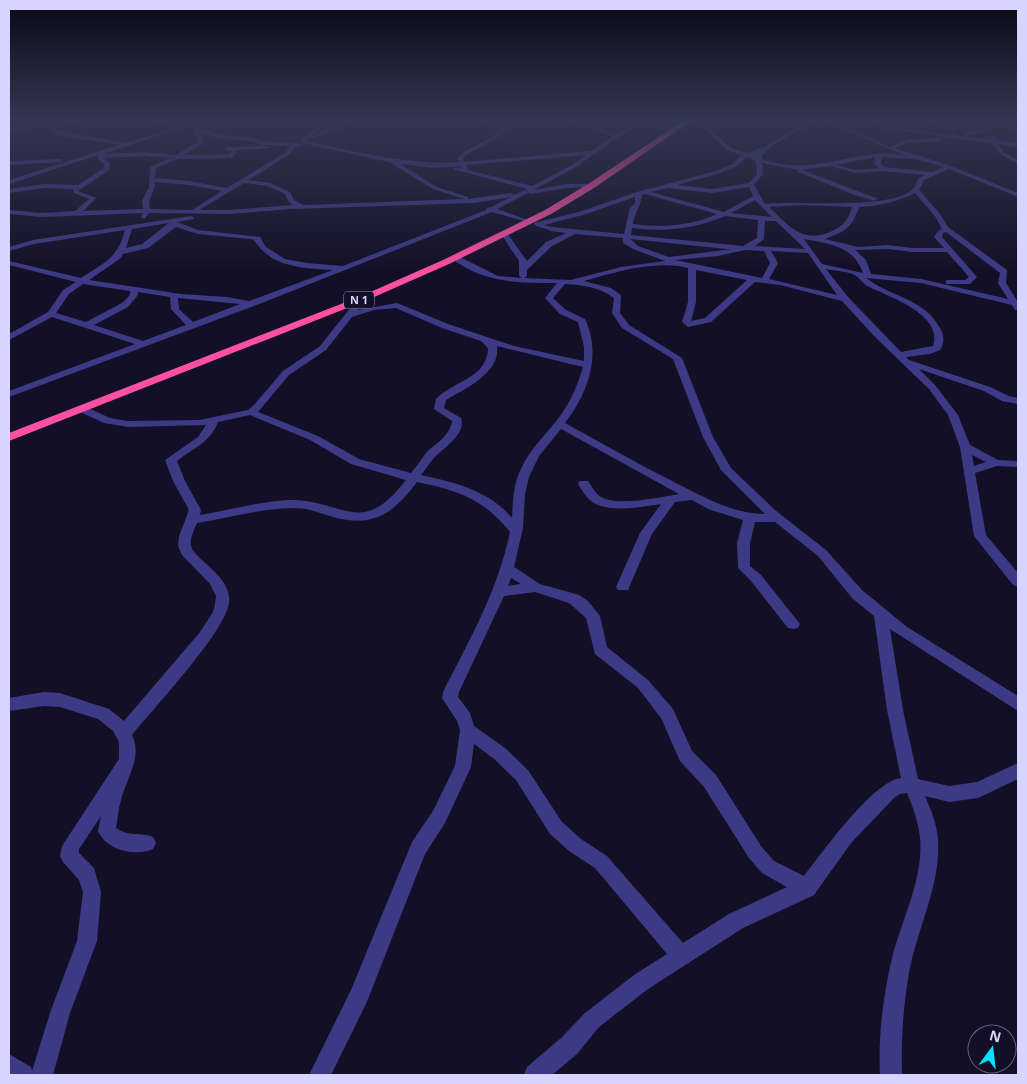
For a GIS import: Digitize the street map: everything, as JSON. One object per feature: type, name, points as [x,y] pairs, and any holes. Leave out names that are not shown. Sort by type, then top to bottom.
[{"type":"highway","name":"N 1","points":[[9,437],[362,299],[532,223],[613,172]]},
{"type":"street","points":[[9,182],[40,172]]},
{"type":"street","points":[[76,214],[93,198],[75,190],[102,172]]},
{"type":"street","points":[[121,252],[133,226],[145,216],[147,211],[145,201],[153,184],[153,172]]},
{"type":"street","points":[[194,212],[258,172]]},
{"type":"street","points":[[407,172],[435,188],[474,201],[491,210],[551,229],[740,248],[810,250]]},
{"type":"street","points":[[467,172],[532,188]]},
{"type":"street","points":[[9,394],[251,304],[491,210],[563,172]]},
{"type":"street","points":[[532,223],[581,214],[664,186],[719,172]]},
{"type":"street","points":[[664,186],[712,191],[751,185],[760,172]]},
{"type":"street","points":[[802,172],[854,193],[884,202]]},
{"type":"street","points":[[905,172],[933,175]]},
{"type":"street","points":[[630,225],[647,228],[689,227],[714,220],[726,213],[757,202],[778,204],[856,204],[884,202],[901,199],[916,190],[921,179],[940,172]]},
{"type":"street","points":[[960,172],[1018,195]]},
{"type":"street","points":[[242,181],[277,187],[288,193],[291,201],[302,207]]},
{"type":"street","points":[[153,184],[173,182],[228,190]]},
{"type":"street","points":[[751,185],[757,202],[805,243],[845,299],[900,357],[932,387],[953,415],[965,447],[980,536],[1018,582]]},
{"type":"street","points":[[9,191],[44,186],[79,187]]},
{"type":"street","points":[[9,212],[42,215],[147,211],[230,212],[302,207],[474,201],[566,186],[591,186]]},
{"type":"street","points":[[916,190],[938,215],[946,230],[1004,272],[1002,283],[1016,306]]},
{"type":"street","points":[[642,193],[678,204],[726,213],[776,219]]},
{"type":"street","points":[[642,193],[638,203],[633,208],[626,241],[632,246],[692,266],[765,280],[845,299]]},
{"type":"street","points":[[817,240],[845,228],[852,218],[856,204]]},
{"type":"street","points":[[523,274],[554,241],[574,231],[590,217],[594,209]]},
{"type":"street","points":[[104,212],[133,226]]},
{"type":"street","points":[[9,249],[33,242],[133,226],[172,223],[230,212]]},
{"type":"street","points":[[320,1075],[359,997],[418,848],[439,817],[463,767],[468,730],[464,718],[450,698],[451,692],[508,569],[516,531],[523,476],[541,444],[560,424],[584,379],[588,347],[582,321],[563,312],[549,298],[565,282],[670,260],[708,255],[754,244],[760,239],[762,218]]},
{"type":"street","points":[[172,223],[194,230],[257,239],[267,254],[283,260],[345,268]]},
{"type":"street","points":[[9,337],[51,314],[56,309],[63,295],[121,252],[145,246],[172,223]]},
{"type":"street","points":[[820,266],[864,275],[921,281],[962,282],[972,280],[972,274],[938,237],[940,232],[946,230]]},
{"type":"street","points":[[509,232],[523,261],[523,274]]},
{"type":"street","points":[[792,233],[848,248],[948,250]]},
{"type":"street","points":[[632,246],[633,267]]},
{"type":"street","points":[[848,248],[862,262],[866,282],[903,300],[927,315],[940,336],[937,348],[900,357]]},
{"type":"street","points":[[765,280],[774,263],[767,250]]},
{"type":"street","points":[[454,258],[498,278],[523,274],[600,287],[613,292],[618,297],[616,313],[621,322],[630,330],[667,349],[677,358],[708,437],[727,470],[777,518],[822,553],[857,594],[902,631],[1018,704]]},
{"type":"street","points":[[9,263],[82,281],[174,295],[227,299],[251,304]]},
{"type":"street","points":[[692,266],[693,296],[691,311],[686,322],[688,324],[708,320],[722,306],[737,296],[753,279]]},
{"type":"street","points":[[921,281],[1016,306]]},
{"type":"street","points":[[88,325],[125,305],[134,295],[134,289]]},
{"type":"street","points":[[174,295],[171,303],[173,307],[193,326]]},
{"type":"street","points":[[82,408],[108,421],[128,424],[174,425],[214,420],[251,412],[258,407],[286,373],[323,348],[362,299]]},
{"type":"street","points":[[349,315],[373,308],[397,305],[445,326],[484,340],[587,365]]},
{"type":"street","points":[[51,314],[145,344]]},
{"type":"street","points":[[183,318],[209,320]]},
{"type":"street","points":[[192,520],[276,505],[297,504],[312,506],[356,518],[367,517],[392,506],[458,424],[457,420],[439,409],[442,399],[472,380],[492,361],[493,347],[484,340]]},
{"type":"street","points":[[900,357],[935,373],[987,389],[1004,398],[1018,401]]},
{"type":"street","points":[[9,383],[58,375]]},
{"type":"street","points":[[251,412],[313,437],[358,463],[384,472],[434,482],[481,497],[493,504],[508,518],[516,531]]},
{"type":"street","points":[[123,734],[205,636],[216,620],[223,601],[220,586],[186,551],[184,541],[195,510],[180,481],[172,460],[193,447],[207,435],[214,420]]},
{"type":"street","points":[[560,424],[674,495]]},
{"type":"street","points":[[965,447],[996,463]]},
{"type":"street","points":[[970,470],[996,463],[1018,464]]},
{"type":"street","points":[[584,484],[594,498],[606,503],[636,504],[674,495],[693,496],[712,506],[750,518],[777,518]]},
{"type":"street","points":[[624,587],[646,534],[674,495]]},
{"type":"street","points":[[750,518],[746,529],[742,560],[744,568],[756,578],[793,624]]},
{"type":"street","points":[[508,569],[535,587],[574,599],[593,616],[600,650],[642,684],[666,714],[686,756],[710,781],[755,852],[768,867],[806,888]]},
{"type":"street","points":[[498,592],[535,587]]},
{"type":"street","points":[[881,614],[887,671],[907,768],[928,826],[929,851],[921,894],[899,973],[893,1023],[891,1075]]},
{"type":"street","points":[[9,704],[44,699],[60,700],[103,714],[118,726],[127,741],[127,761],[112,800],[107,831],[114,840],[134,844],[147,843]]},
{"type":"street","points":[[468,730],[499,753],[522,774],[556,828],[575,845],[600,862],[682,957]]},
{"type":"street","points":[[42,1075],[60,1014],[86,941],[92,892],[87,875],[69,856],[71,846],[127,761]]},
{"type":"street","points":[[535,1075],[569,1046],[592,1020],[641,982],[736,921],[806,888],[845,836],[888,792],[898,786],[912,785],[948,794],[978,790],[1018,771]]},
{"type":"street","points":[[9,1065],[23,1075]]}]
